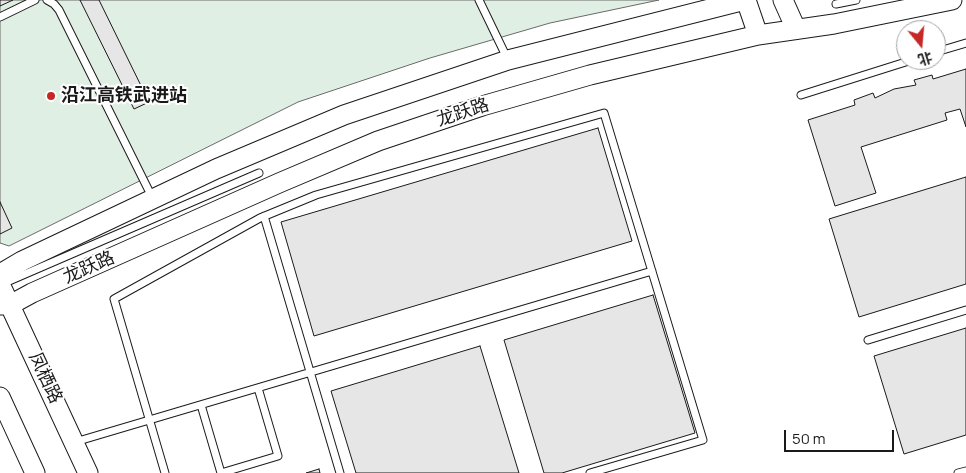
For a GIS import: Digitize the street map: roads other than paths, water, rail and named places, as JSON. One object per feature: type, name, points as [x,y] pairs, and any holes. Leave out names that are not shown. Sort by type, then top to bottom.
[{"type":"street","name":"龙跃路","points":[[0,274],[22,261],[216,169],[344,116],[508,60],[745,0]]},
{"type":"street","points":[[745,0],[758,35]]},
{"type":"street","points":[[783,0],[796,30]]},
{"type":"street","name":"龙跃路","points":[[5,305],[252,194],[378,141],[482,106],[590,75],[758,35],[834,24],[952,0]]},
{"type":"street","name":"凤栖路","points":[[0,285],[5,305],[75,442],[88,473]]},
{"type":"street","points":[[0,398],[35,473]]},
{"type":"lane","points":[[0,17],[35,0]]},
{"type":"lane","points":[[47,0],[59,10],[153,200]]},
{"type":"lane","points":[[479,0],[508,60]]},
{"type":"lane","points":[[836,4],[856,0]]},
{"type":"lane","points":[[946,49],[966,43]]},
{"type":"lane","points":[[801,94],[896,65]]},
{"type":"lane","points":[[165,473],[114,299],[264,216],[316,195],[604,113],[703,440],[590,473]]},
{"type":"lane","points":[[0,285],[259,174]]},
{"type":"lane","points":[[264,216],[340,473]]},
{"type":"lane","points":[[75,442],[652,271]]},
{"type":"lane","points":[[868,340],[966,310]]},
{"type":"lane","points":[[201,405],[222,473],[278,456],[258,388]]},
{"type":"lane","points":[[958,473],[966,471]]},
{"type":"place","name":"沿江高铁武进站","points":[[51,96]]}]
